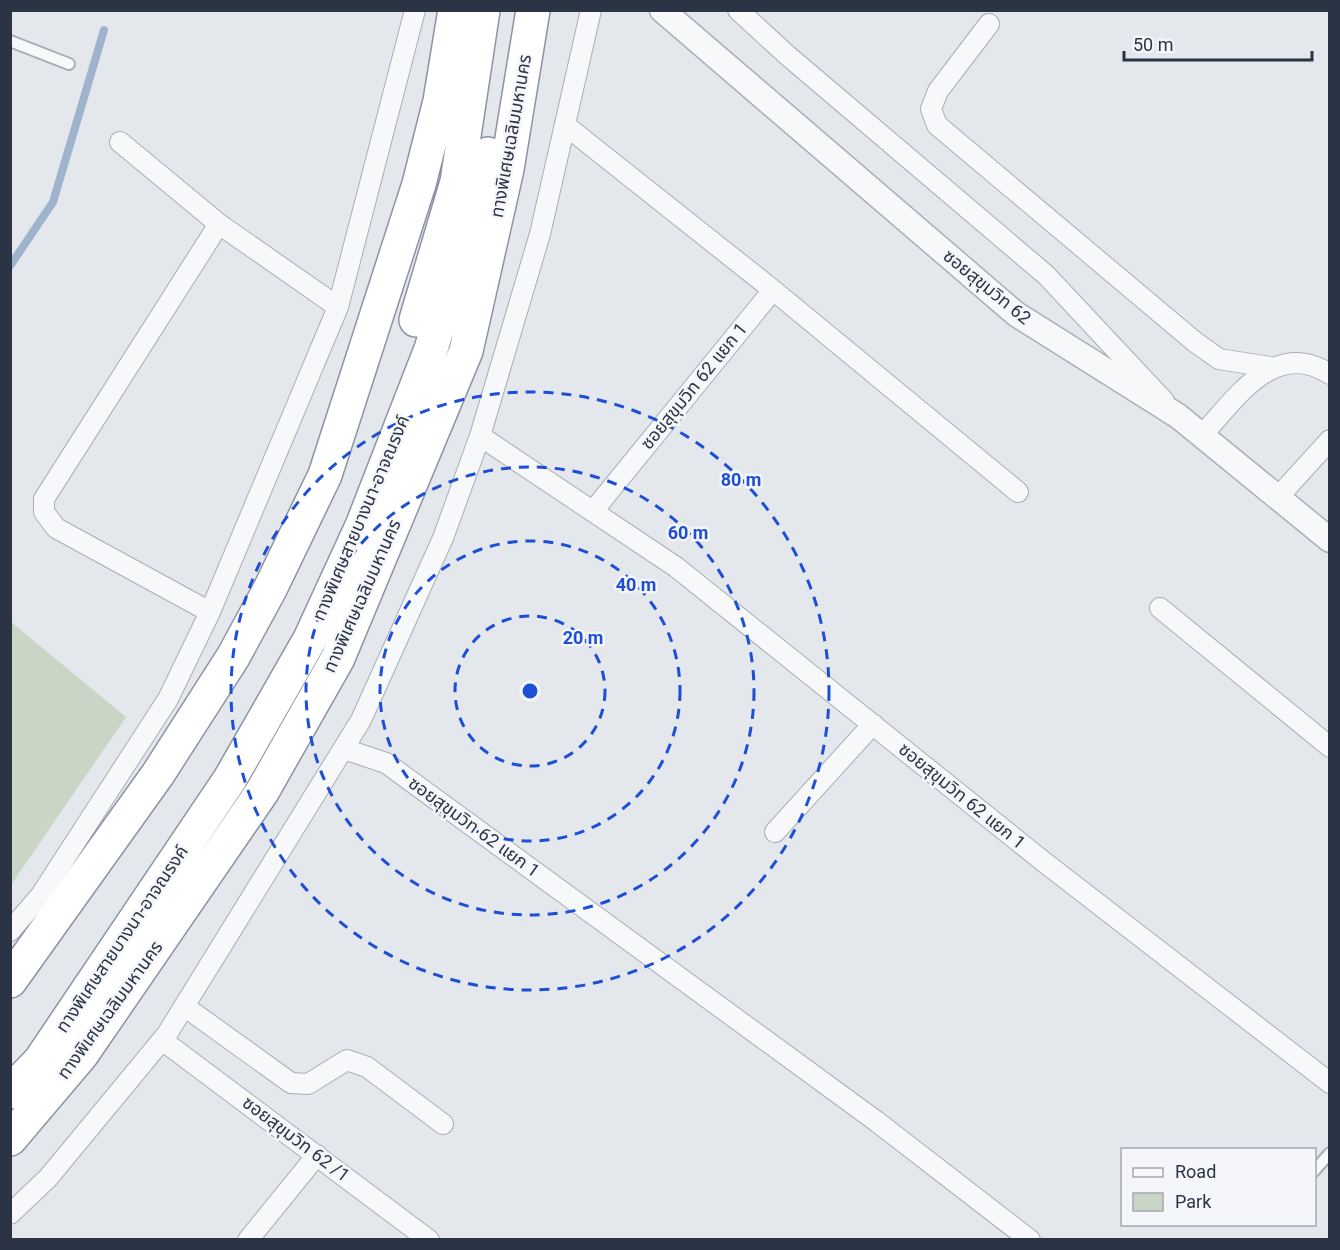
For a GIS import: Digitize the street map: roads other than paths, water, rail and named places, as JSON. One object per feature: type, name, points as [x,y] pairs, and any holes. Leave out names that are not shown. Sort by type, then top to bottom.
[{"type":"highway","points":[[10,981],[158,774],[233,657],[270,589],[325,476],[419,184],[440,101],[455,10]]},
{"type":"highway","points":[[10,1064],[34,1039],[270,687],[334,556],[382,431],[457,182],[483,10]]},
{"type":"highway","name":"ทางพิเศษสายบางนา-อาจณรงค์","points":[[10,1092],[40,1061],[230,779],[315,629],[362,526],[431,349],[486,169],[513,10]]},
{"type":"highway","name":"ทางพิเศษเฉลิมมหานคร","points":[[10,1139],[82,1054],[256,802],[338,658],[466,351],[507,169],[533,10]]},
{"type":"street","points":[[10,932],[41,895],[168,699],[210,612],[338,307],[415,10]]},
{"type":"street","points":[[10,1214],[48,1178],[162,1040],[361,720],[443,538],[480,436],[540,234],[591,10]]},
{"type":"street","name":"ซอยสุขุมวิท 62","points":[[662,10],[1016,314],[1178,416],[1329,540]]},
{"type":"street","points":[[738,10],[796,63],[1046,275],[1178,416]]},
{"type":"street","points":[[987,18],[938,91],[931,109],[937,125],[1195,342],[1219,359],[1270,368]]},
{"type":"street","points":[[565,125],[773,290],[1018,492]]},
{"type":"street","points":[[120,142],[219,224],[338,307]]},
{"type":"street","points":[[210,612],[56,528],[44,512],[44,499],[219,224]]},
{"type":"street","name":"ซอยสุขุมวิท 62 แยก 1","points":[[593,511],[773,290]]},
{"type":"street","points":[[1202,435],[1252,382],[1270,368],[1293,361],[1317,365],[1329,374]]},
{"type":"street","name":"ซอยสุขุมวิท 62 แยก 1","points":[[480,436],[676,567],[1044,862],[1329,1083]]},
{"type":"street","points":[[1278,496],[1329,440]]},
{"type":"street","points":[[1160,608],[1329,747]]},
{"type":"street","points":[[775,832],[873,724]]},
{"type":"street","name":"ซอยสุขุมวิท 62 แยก 1","points":[[344,749],[386,763],[876,1121],[1030,1239]]},
{"type":"street","points":[[184,1006],[291,1083],[308,1084],[347,1060],[367,1067],[444,1124]]},
{"type":"street","name":"ซอยสุขุมวิท 62 /1","points":[[162,1040],[429,1239]]},
{"type":"street","points":[[248,1239],[316,1155]]},
{"type":"lane","points":[[10,41],[69,64]]},
{"type":"lane","points":[[1316,1169],[1329,1153]]},
{"type":"waterway","points":[[10,266],[53,202],[104,30]]}]
